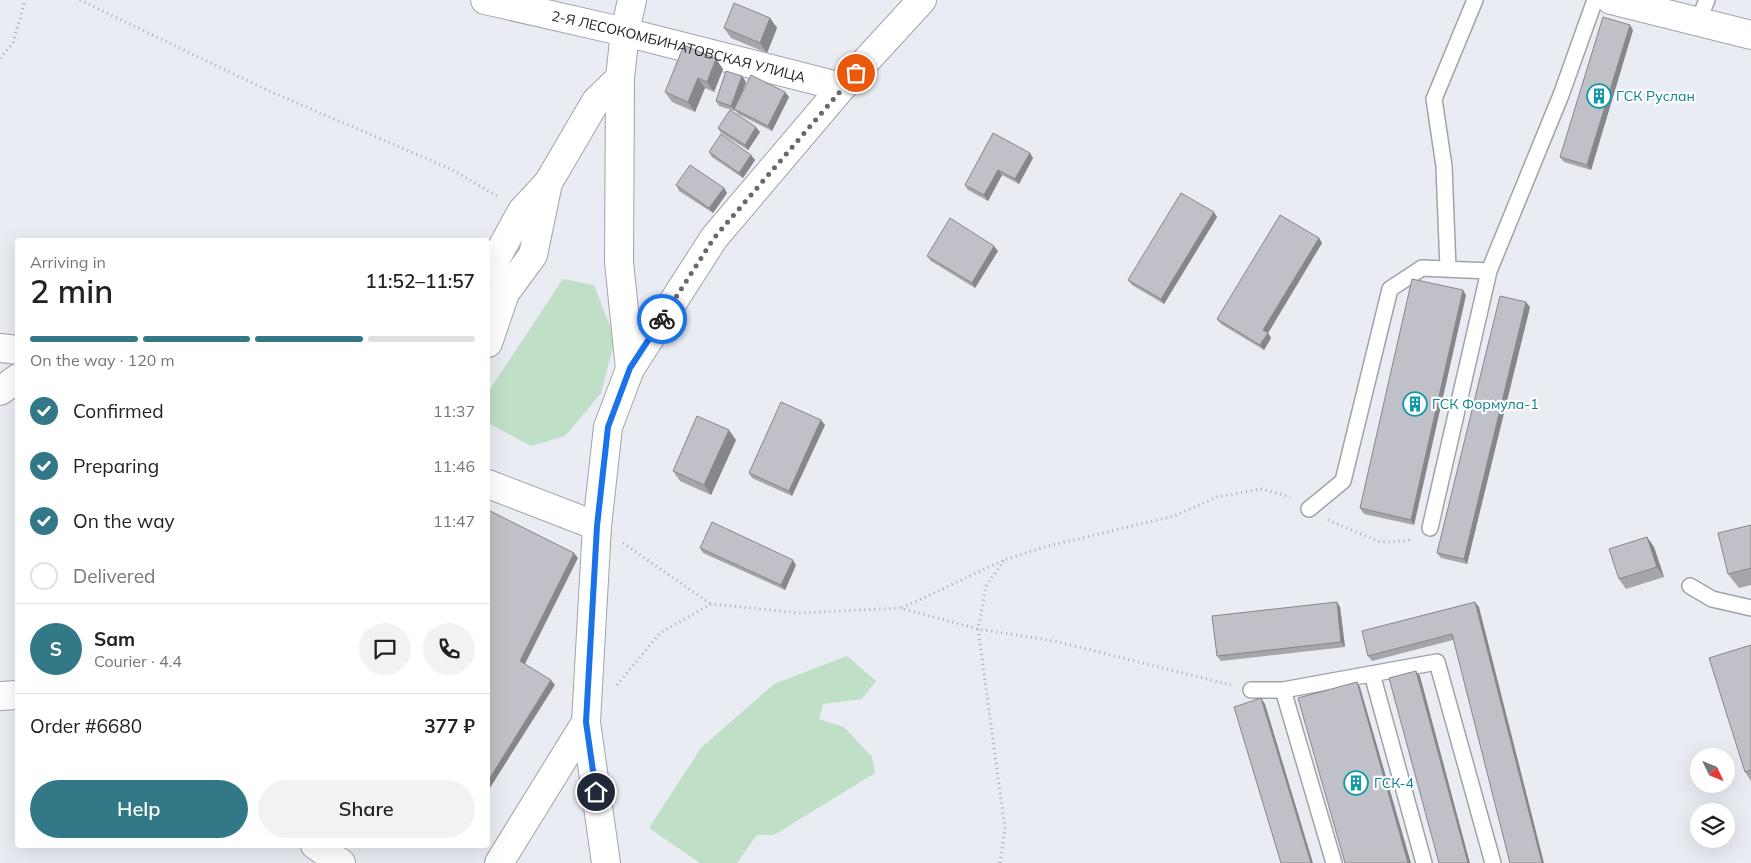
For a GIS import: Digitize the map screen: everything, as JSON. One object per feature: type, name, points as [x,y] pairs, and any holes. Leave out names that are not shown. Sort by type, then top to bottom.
[{"type":"street","name":"2-Я ЛЕСОКОМБИНАТОВСКАЯ УЛИЦА","points":[[485,0],[625,32],[842,88]]},
{"type":"street","points":[[630,368],[619,262],[620,78],[625,32],[632,0]]},
{"type":"street","points":[[606,863],[586,722],[597,526],[608,427],[630,368],[714,238],[842,88],[922,0]]},
{"type":"street","points":[[1611,0],[1702,10],[1751,35]]},
{"type":"street","points":[[490,269],[522,211],[548,183],[596,101],[620,78]]},
{"type":"street","points":[[490,332],[496,300],[533,255],[548,183]]},
{"type":"street","points":[[0,348],[15,350]]},
{"type":"street","points":[[0,391],[15,380]]},
{"type":"street","points":[[490,485],[597,526]]},
{"type":"street","points":[[0,696],[15,695]]},
{"type":"street","points":[[499,863],[586,722]]},
{"type":"street","points":[[319,848],[341,863]]},
{"type":"lane","points":[[1448,270],[1444,166],[1434,99],[1475,0]]},
{"type":"lane","points":[[1430,528],[1489,271],[1561,95],[1595,0]]},
{"type":"lane","points":[[1309,509],[1342,481],[1390,289],[1422,268],[1489,271]]},
{"type":"lane","points":[[1690,586],[1712,599],[1751,608]]},
{"type":"lane","points":[[1251,690],[1283,690],[1437,662],[1493,863]]},
{"type":"lane","points":[[1372,674],[1424,863]]},
{"type":"lane","points":[[1283,690],[1334,863]]},
{"type":"path","points":[[0,58],[13,42],[25,0]]},
{"type":"path","points":[[80,0],[269,91],[451,169],[522,211]]},
{"type":"path","points":[[900,608],[1004,560],[1044,547],[1174,516],[1217,497],[1261,489],[1284,494],[1330,521],[1380,542],[1407,541],[1430,528]]},
{"type":"path","points":[[597,526],[711,604],[800,613],[900,608],[978,629],[1054,641],[1251,690]]},
{"type":"path","points":[[1000,863],[1005,829],[978,629],[986,586],[1004,560]]},
{"type":"path","points":[[586,722],[660,633],[711,604]]},
{"type":"green space","points":[[563,279],[594,285],[615,339],[601,393],[565,436],[531,446],[490,424],[490,389]]},
{"type":"green space","points":[[847,656],[876,681],[862,699],[823,704],[819,719],[844,727],[872,757],[875,773],[774,835],[757,835],[737,863],[700,863],[649,828],[701,748],[774,684]]},
{"type":"building","points":[[734,3],[770,18],[760,43],[724,28]]},
{"type":"building","name":"ГСК Руслан","points":[[1603,17],[1630,25],[1587,165],[1560,157]]},
{"type":"building","points":[[684,45],[716,59],[707,82],[698,78],[688,102],[665,92]]},
{"type":"building","points":[[726,71],[742,76],[731,106],[716,101]]},
{"type":"building","points":[[751,75],[785,92],[768,126],[734,109]]},
{"type":"building","points":[[730,110],[756,127],[745,145],[718,128]]},
{"type":"building","points":[[993,133],[1030,153],[1015,179],[998,170],[984,195],[965,185]]},
{"type":"building","points":[[721,134],[751,155],[739,173],[709,152]]},
{"type":"building","points":[[690,165],[724,188],[709,208],[676,185]]},
{"type":"building","points":[[1181,193],[1214,212],[1161,299],[1128,280]]},
{"type":"building","points":[[1280,215],[1319,238],[1263,330],[1268,333],[1260,345],[1217,319]]},
{"type":"building","points":[[950,218],[994,246],[972,283],[927,256]]},
{"type":"building","name":"ГСК Формула-1","points":[[1412,279],[1463,290],[1411,520],[1360,508]]},
{"type":"building","name":"ГСК Формула-1","points":[[1500,296],[1526,302],[1464,559],[1437,553]]},
{"type":"building","points":[[781,402],[821,420],[789,491],[749,473]]},
{"type":"building","points":[[697,416],[729,430],[704,485],[673,471]]},
{"type":"building","points":[[490,511],[574,553],[520,661],[551,680],[490,778]]},
{"type":"building","points":[[712,522],[793,560],[781,585],[700,548]]},
{"type":"building","points":[[1751,525],[1751,568],[1728,574],[1718,533]]},
{"type":"building","points":[[1647,537],[1657,567],[1619,579],[1609,549]]},
{"type":"building","points":[[1337,602],[1341,642],[1217,656],[1212,616]]},
{"type":"building","points":[[1475,602],[1542,863],[1510,863],[1452,634],[1368,656],[1362,631]]},
{"type":"building","points":[[1751,645],[1751,770],[1745,772],[1709,658]]},
{"type":"building","name":"ГСК-4","points":[[1416,671],[1468,863],[1439,863],[1389,678]]},
{"type":"building","name":"ГСК-4","points":[[1357,682],[1408,863],[1345,863],[1298,698]]},
{"type":"building","points":[[1261,698],[1311,863],[1281,863],[1234,707]]},
{"type":"way so far","points":[[662,319],[714,238],[856,73]]},
{"type":"place","name":"ГСК Руслан","points":[[1599,96]]},
{"type":"place","name":"ГСК Формула-1","points":[[1415,404]]},
{"type":"place","name":"ГСК-4","points":[[1356,783]]},
{"type":"route","points":[[596,792],[586,722],[597,526],[608,427],[630,368],[662,319]]}]
